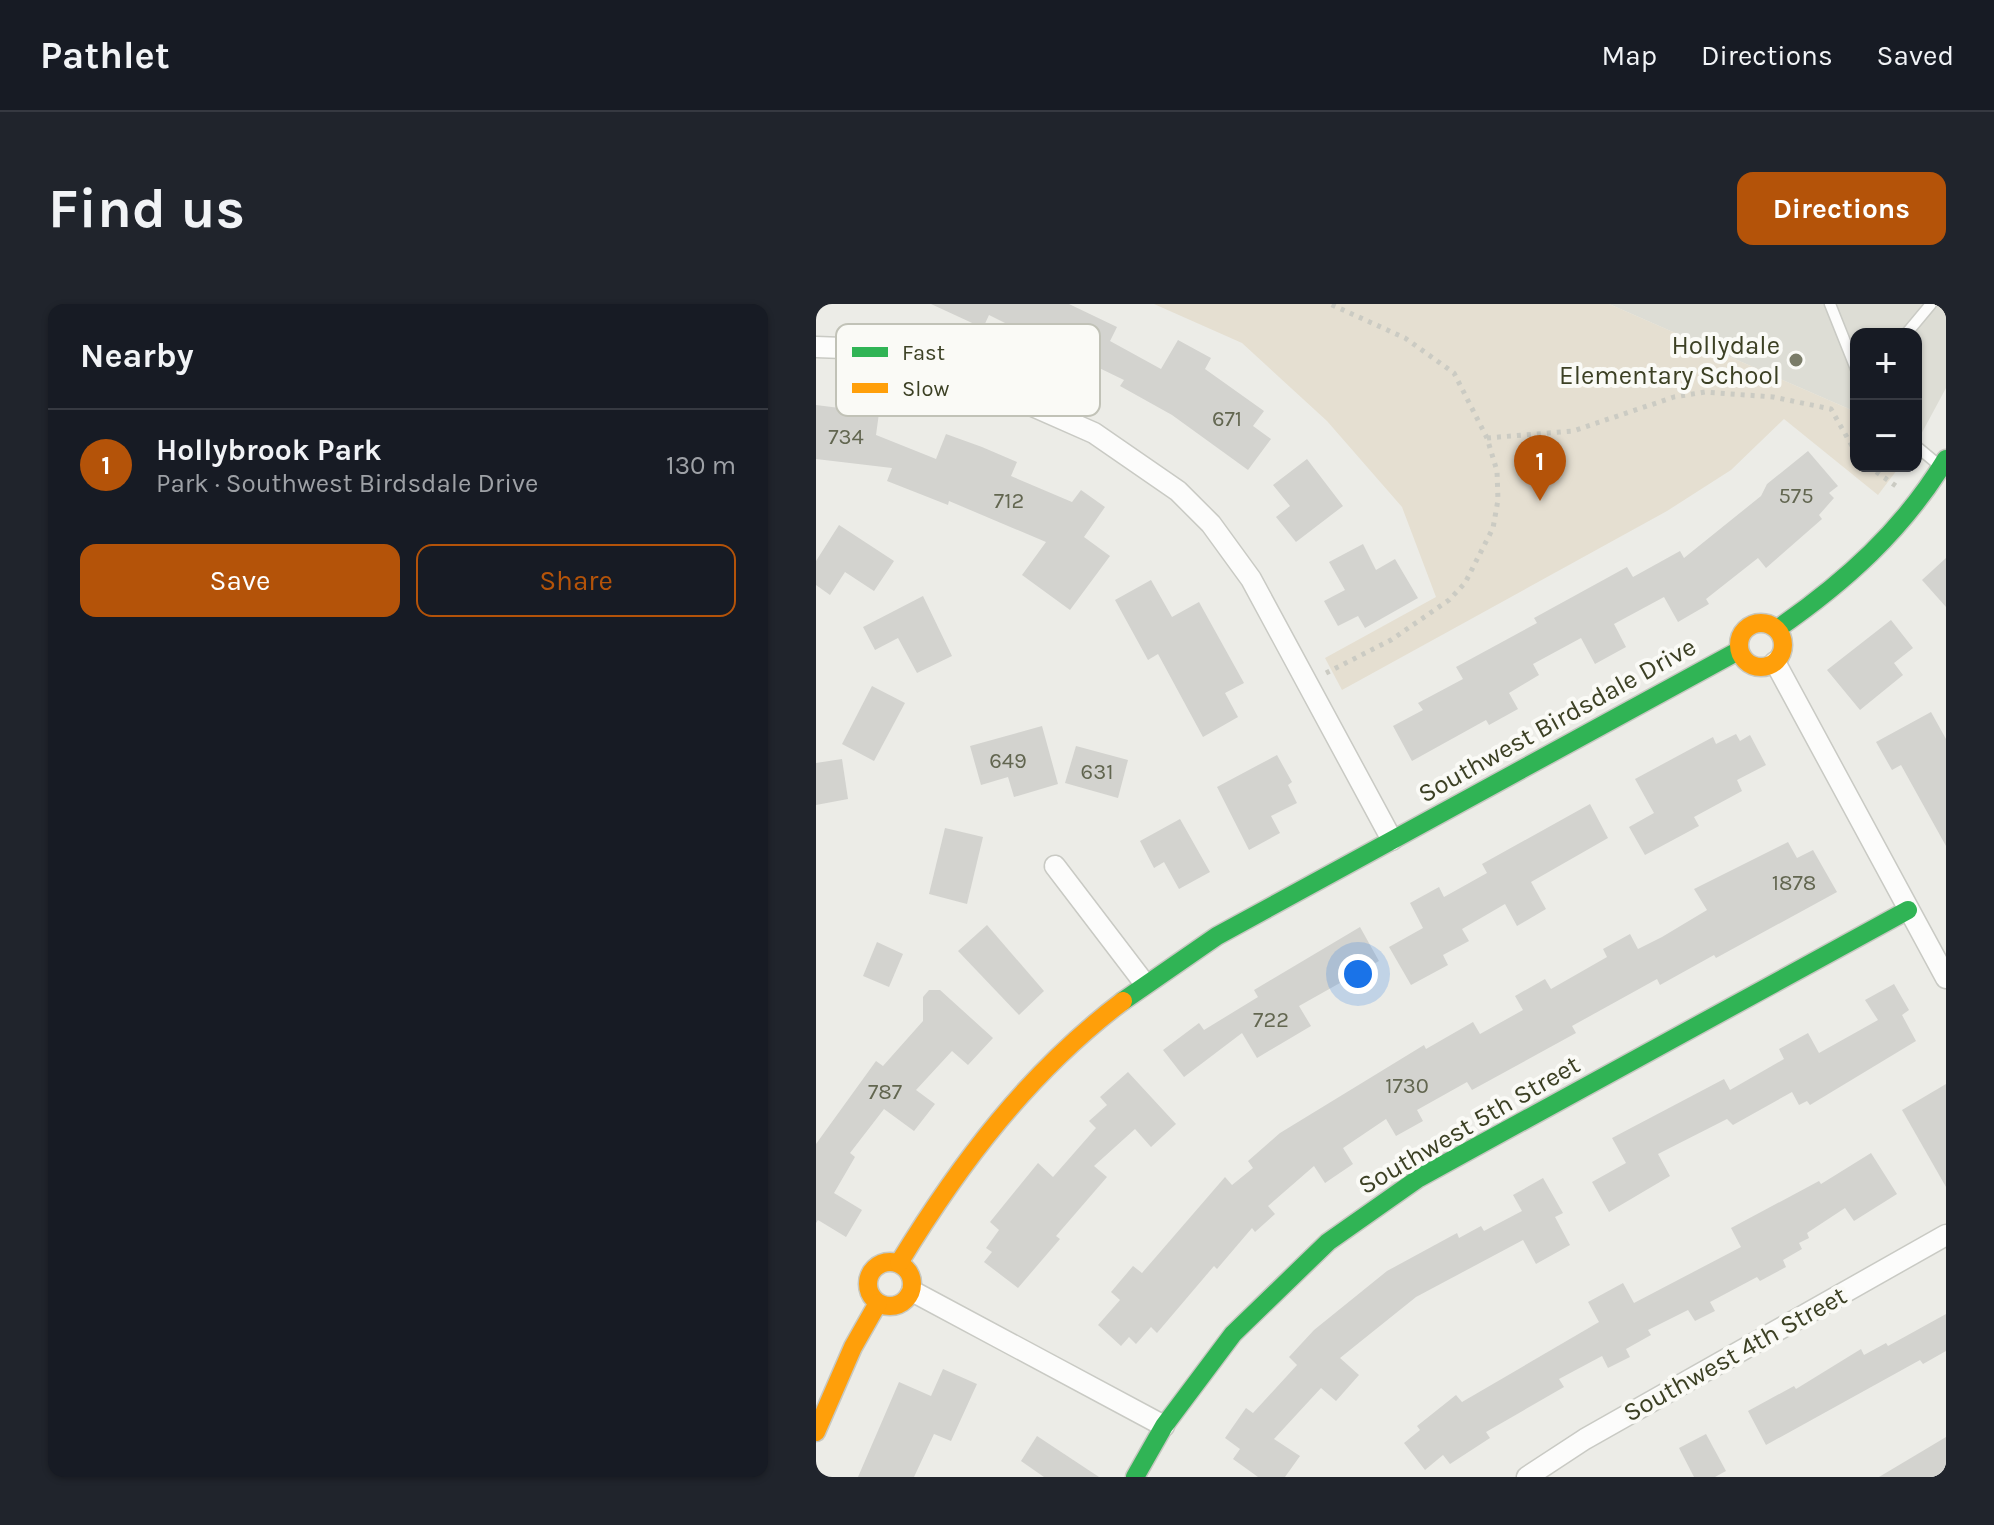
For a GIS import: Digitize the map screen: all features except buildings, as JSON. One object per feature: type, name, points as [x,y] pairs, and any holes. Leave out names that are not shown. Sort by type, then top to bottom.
[{"type":"street","points":[[816,347],[836,348]]},
{"type":"street","points":[[1055,416],[1126,452],[1178,491],[1231,549],[1392,840]]},
{"type":"street","name":"Southwest Birdsdale Drive","points":[[878,1303],[868,1290],[871,1272],[882,1263],[899,1263],[934,1202],[999,1114],[1071,1043],[1145,984],[1217,936],[1738,651],[1742,633],[1752,624],[1769,624],[1777,629],[1848,577],[1885,542],[1944,466]]},
{"type":"street","points":[[1777,629],[1783,648],[1775,662],[1946,978]]},
{"type":"street","name":"Southwest Birdsdale Drive","points":[[1738,651],[1748,664],[1756,667],[1775,662]]},
{"type":"street","points":[[1055,866],[1145,984]]},
{"type":"street","name":"Southwest 5th Street","points":[[1135,1477],[1164,1426],[1204,1369],[1277,1288],[1328,1242],[1419,1178],[1908,910]]},
{"type":"street","name":"Southwest 4th Street","points":[[1527,1477],[1585,1439],[1946,1235]]},
{"type":"street","points":[[816,1432],[853,1347],[878,1303],[896,1306],[905,1301],[912,1291],[911,1276],[899,1263]]},
{"type":"street","points":[[912,1291],[1164,1426]]},
{"type":"lane","points":[[1830,304],[1850,354]]},
{"type":"lane","points":[[1911,328],[1931,304]]},
{"type":"lane","points":[[1922,450],[1944,466]]},
{"type":"path","points":[[1307,682],[1391,640],[1449,600],[1465,583],[1493,528],[1498,500],[1497,471],[1487,438],[1454,373],[1405,338],[1330,304]]},
{"type":"path","points":[[1487,438],[1573,431],[1674,397],[1733,392],[1831,409],[1850,442]]},
{"type":"path","points":[[1876,472],[1917,503]]},
{"type":"shaded area","points":[[1154,304],[1609,304],[1850,409],[1850,472],[1895,472],[1878,495],[1784,419],[1731,470],[1667,511],[1342,690],[1325,658],[1436,597],[1402,507],[1327,421],[1242,343]]},
{"type":"shaded area","name":"Hollydale Elementary School","points":[[1609,304],[1946,304],[1946,388],[1922,433],[1922,328],[1850,328],[1850,409]]},
{"type":"traffic: fast","points":[[1777,629],[1826,593],[1892,532],[1946,459]]},
{"type":"traffic: fast","points":[[1123,1001],[1217,936],[1738,651]]},
{"type":"traffic: fast","points":[[1135,1477],[1164,1426],[1233,1334],[1328,1242],[1419,1178],[1908,910]]},
{"type":"traffic: slow","points":[[1761,623],[1777,629],[1783,645],[1777,661],[1761,667],[1745,661],[1739,645],[1745,629],[1761,623]]},
{"type":"traffic: slow","points":[[899,1263],[947,1190],[999,1121],[1057,1058],[1123,1001]]},
{"type":"traffic: slow","points":[[890,1262],[906,1268],[912,1284],[906,1300],[890,1306],[874,1300],[868,1284],[874,1268],[890,1262]]},
{"type":"traffic: slow","points":[[816,1432],[853,1347],[878,1303]]},
{"type":"place","name":"Hollydale Elementary School","points":[[1796,360]]},
{"type":"place","name":"Hollybrook Park","points":[[1540,501]]}]
